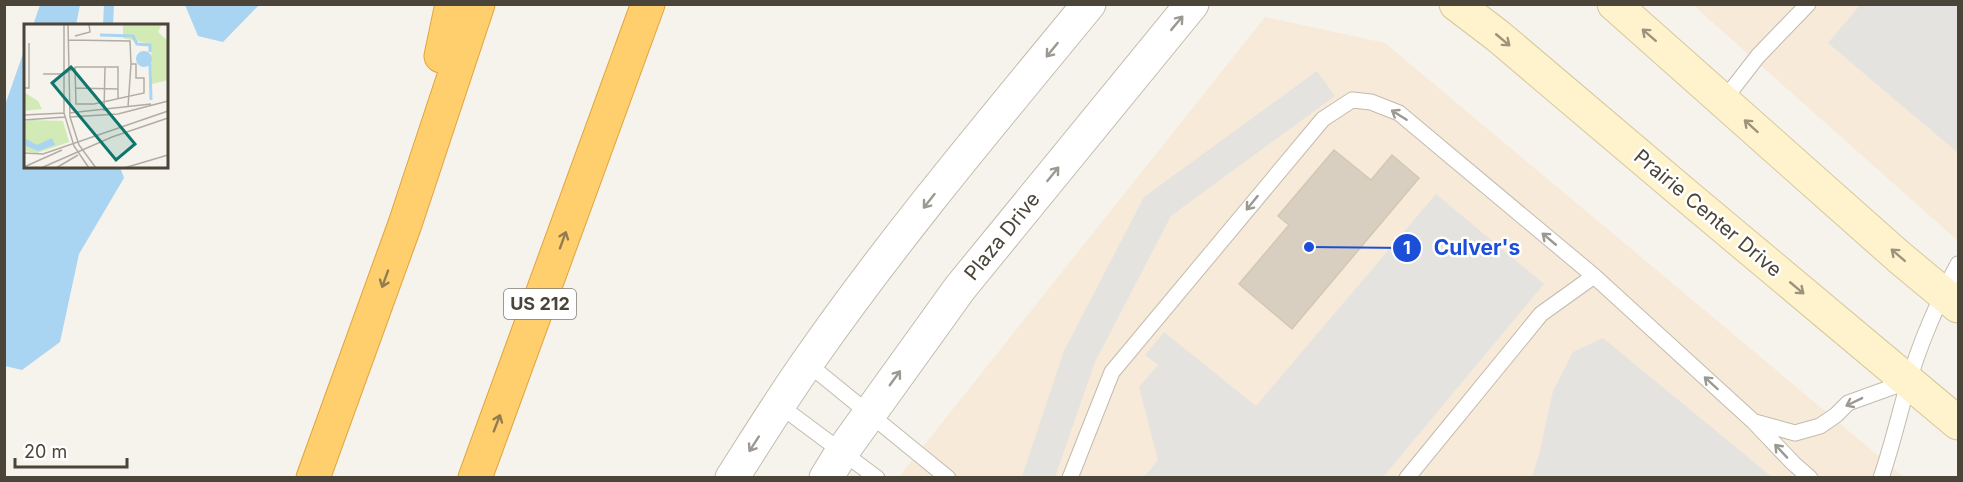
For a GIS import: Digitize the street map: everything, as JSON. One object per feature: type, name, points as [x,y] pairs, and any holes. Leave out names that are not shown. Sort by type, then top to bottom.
[{"type":"highway","points":[[405,224],[452,4]]},
{"type":"highway","points":[[313,477],[405,224],[478,4]]},
{"type":"highway","name":"US 212","points":[[476,477],[602,129],[638,4]]},
{"type":"highway","points":[[602,129],[648,4]]},
{"type":"main road","name":"Prairie Center Drive","points":[[1456,4],[1498,36],[1959,423]]},
{"type":"main road","points":[[1614,4],[1899,257],[1951,299]]},
{"type":"street","points":[[732,477],[807,363],[928,201],[1089,4]]},
{"type":"street","name":"Plaza Drive","points":[[834,465],[960,288],[1192,4]]},
{"type":"lane","points":[[1723,101],[1758,57],[1808,4]]},
{"type":"lane","points":[[1070,477],[1112,372],[1323,119],[1352,100],[1371,102],[1399,113],[1594,276],[1754,422],[1793,463],[1810,477]]},
{"type":"lane","points":[[1881,477],[1909,381],[1951,299],[1959,264]]},
{"type":"lane","points":[[1407,477],[1541,314],[1594,276]]},
{"type":"lane","points":[[807,363],[948,477]]},
{"type":"lane","points":[[1754,422],[1796,433],[1820,426],[1848,403],[1909,381]]},
{"type":"lane","points":[[778,405],[834,465],[878,477]]},
{"type":"shaded area","points":[[1693,5],[1958,5],[1958,241]]},
{"type":"shaded area","points":[[1860,5],[1958,5],[1958,153],[1828,43]]},
{"type":"shaded area","points":[[1265,17],[1385,43],[1904,477],[898,478]]},
{"type":"shaded area","points":[[1317,71],[1335,96],[1171,216],[1095,362],[1055,477],[1022,477],[1064,351],[1144,197]]},
{"type":"shaded area","points":[[1436,194],[1544,284],[1383,477],[1144,477],[1158,460],[1139,387],[1158,365],[1145,355],[1164,332],[1256,406]]},
{"type":"shaded area","points":[[1603,338],[1772,477],[1532,477],[1553,391],[1573,352]]},
{"type":"water","points":[[40,5],[80,5],[76,24],[33,24]]},
{"type":"water","points":[[185,5],[259,5],[223,42],[198,36]]},
{"type":"water","points":[[24,51],[24,168],[120,168],[124,178],[79,254],[60,342],[22,370],[5,366],[5,105]]},
{"type":"building","points":[[1334,150],[1371,180],[1392,155],[1419,178],[1292,329],[1239,284],[1289,225],[1278,216]]},
{"type":"waterway","points":[[108,24],[109,4]]},
{"type":"place","name":"Culver's","points":[[1309,247]]}]
